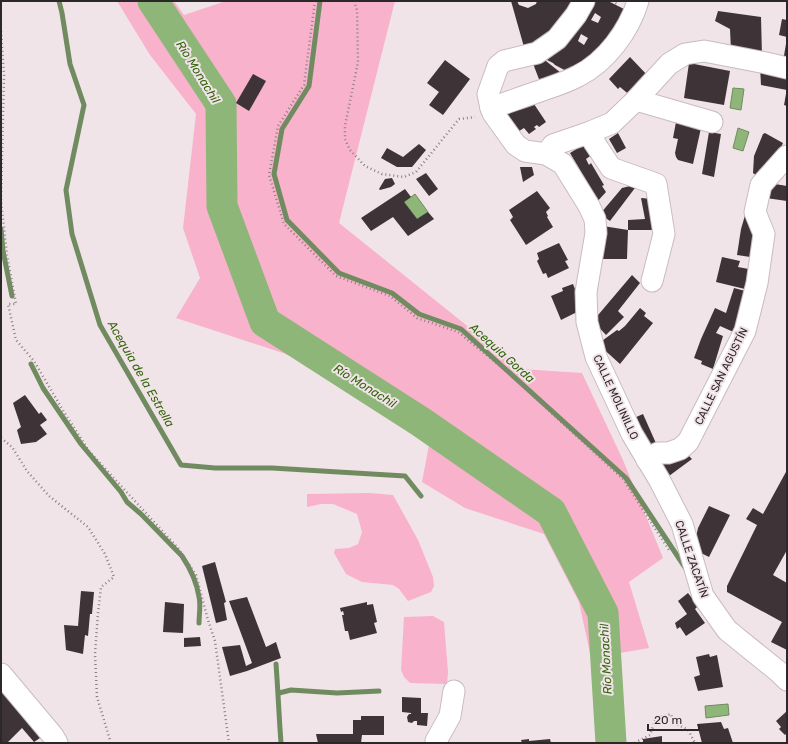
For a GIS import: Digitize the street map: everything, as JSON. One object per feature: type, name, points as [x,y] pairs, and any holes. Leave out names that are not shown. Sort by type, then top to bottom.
[{"type":"street","points":[[584,1],[576,15],[557,39],[537,53],[504,61],[498,66],[488,94],[492,111],[563,83],[593,67],[606,56],[616,43],[638,1]]},
{"type":"street","points":[[546,154],[553,145],[612,123],[636,100],[669,64],[685,54],[704,51],[787,68]]},
{"type":"street","points":[[636,100],[712,122]]},
{"type":"street","name":"CALLE MOLINILLO","points":[[492,111],[516,145],[525,151],[546,154],[563,164],[589,206],[595,219],[596,233],[586,292],[587,322],[596,357],[632,434],[647,460]]},
{"type":"street","points":[[588,133],[611,168],[656,184],[664,234],[652,281]]},
{"type":"street","name":"CALLE SAN AGUSTÍN","points":[[647,460],[658,453],[668,453],[680,449],[688,442],[744,331],[757,284],[764,234],[755,212],[761,185],[787,156]]},
{"type":"street","name":"CALLE ZACATÍN","points":[[647,460],[660,481],[682,524],[703,596],[727,630],[784,673]]},
{"type":"street","points":[[1,674],[51,741]]},
{"type":"street","points":[[436,743],[450,716],[454,691]]},
{"type":"path","points":[[315,1],[304,85],[278,126],[270,174],[284,224],[336,276],[390,296],[417,318],[458,332],[506,370],[623,479],[672,555]]},
{"type":"path","points":[[354,1],[357,10],[358,62],[345,126],[345,139],[350,150],[365,166],[382,174],[404,177],[416,172],[459,119],[483,116],[492,111]]},
{"type":"path","points":[[1,31],[4,75],[1,202],[7,255],[16,304],[8,304],[16,340],[34,362],[89,451],[178,548],[196,575],[215,641],[229,743]]},
{"type":"path","points":[[1,438],[12,447],[27,471],[50,496],[88,527],[105,554],[114,577],[101,587],[95,654],[97,697],[110,743]]},
{"type":"path","points":[[636,743],[650,735],[656,718],[671,714],[673,722],[688,730],[696,743]]},
{"type":"shaded area","points":[[117,1],[174,1],[184,15],[226,1],[395,1],[339,223],[521,369],[582,373],[623,460],[663,558],[629,582],[649,648],[591,658],[579,602],[544,534],[465,508],[422,482],[429,445],[298,358],[176,318],[200,278],[183,228],[196,114],[150,55]]},
{"type":"shaded area","points":[[733,88],[744,89],[741,110],[730,108]]},
{"type":"shaded area","points":[[738,128],[749,132],[743,151],[733,148]]},
{"type":"shaded area","points":[[415,194],[428,212],[417,219],[404,202]]},
{"type":"shaded area","points":[[370,493],[393,495],[418,540],[433,577],[434,586],[431,592],[408,601],[399,589],[393,585],[362,582],[346,574],[334,553],[335,549],[349,548],[358,544],[362,532],[357,514],[333,504],[321,504],[307,507],[307,494]]},
{"type":"shaded area","points":[[433,616],[444,622],[448,672],[447,684],[410,683],[404,677],[401,670],[404,617]]},
{"type":"shaded area","points":[[728,704],[729,715],[706,718],[705,706]]},
{"type":"building","points":[[511,1],[517,1],[519,5],[528,8],[536,4],[537,1],[578,1],[550,36],[524,47]]},
{"type":"building","points":[[590,1],[608,1],[628,11],[618,32],[572,74],[541,57]],"holes":[[[595,13],[601,17],[598,23],[591,20]],[[581,34],[588,38],[584,45],[578,41]]]},
{"type":"building","points":[[718,11],[761,17],[762,56],[731,51],[730,29],[715,21]]},
{"type":"building","points":[[782,19],[787,20],[787,37],[779,35]]},
{"type":"building","points":[[787,44],[787,62],[783,61]]},
{"type":"building","points":[[541,57],[561,73],[542,87],[532,61]]},
{"type":"building","points":[[630,57],[649,77],[632,97],[620,87],[618,89],[609,79]]},
{"type":"building","points":[[445,60],[470,79],[443,115],[429,105],[439,92],[427,83]]},
{"type":"building","points":[[689,63],[730,71],[724,105],[684,98]]},
{"type":"building","points":[[760,67],[787,73],[787,90],[761,85]]},
{"type":"building","points":[[253,74],[266,81],[249,111],[236,103]]},
{"type":"building","points":[[787,94],[787,106],[784,105]]},
{"type":"building","points":[[534,104],[546,122],[539,127],[537,125],[534,127],[536,129],[529,134],[524,128],[516,133],[504,117],[522,105]]},
{"type":"building","points":[[676,122],[701,128],[693,164],[678,160],[676,157],[675,153],[678,139],[673,138]]},
{"type":"building","points":[[709,132],[721,134],[714,177],[702,174]]},
{"type":"building","points":[[618,133],[626,148],[617,153],[609,139]]},
{"type":"building","points":[[765,133],[783,143],[770,172],[760,169],[757,176],[753,173],[754,156],[763,134]]},
{"type":"building","points":[[588,142],[596,152],[586,159],[589,165],[591,163],[604,185],[602,186],[606,192],[595,204],[590,196],[594,194],[570,153]]},
{"type":"building","points":[[419,144],[426,150],[412,167],[397,167],[381,158],[387,148],[403,157]]},
{"type":"building","points":[[520,167],[532,167],[534,175],[523,182]]},
{"type":"building","points":[[426,173],[438,189],[429,196],[416,179]]},
{"type":"building","points":[[392,178],[395,184],[391,187],[379,189],[385,179]]},
{"type":"building","points":[[769,183],[787,186],[787,201],[766,198]]},
{"type":"building","points":[[638,184],[610,221],[600,214],[622,188]]},
{"type":"building","points":[[405,189],[411,197],[404,202],[417,219],[428,212],[434,219],[408,236],[393,217],[371,231],[361,218]]},
{"type":"building","points":[[537,191],[550,208],[546,212],[547,217],[553,227],[526,245],[510,220],[513,217],[509,210]]},
{"type":"building","points":[[641,198],[653,199],[660,230],[628,230],[628,220],[645,219]]},
{"type":"building","points":[[746,212],[753,213],[757,258],[737,255],[741,229]]},
{"type":"building","points":[[603,226],[628,230],[627,259],[601,259]]},
{"type":"building","points":[[559,243],[568,260],[565,261],[569,268],[548,278],[546,273],[543,274],[537,261],[539,259],[537,253]]},
{"type":"building","points":[[722,257],[740,261],[738,267],[754,270],[749,290],[716,282]]},
{"type":"building","points":[[632,275],[640,283],[618,311],[624,317],[606,335],[593,321]]},
{"type":"building","points":[[573,284],[579,299],[579,311],[561,320],[551,296],[563,291],[562,288]]},
{"type":"building","points":[[734,288],[753,293],[738,334],[720,326],[716,333],[723,336],[713,369],[701,364],[702,361],[694,358],[715,308],[726,313]]},
{"type":"building","points":[[640,308],[646,313],[644,316],[653,323],[620,364],[599,345],[599,343],[625,326]]},
{"type":"building","points":[[25,395],[39,414],[41,412],[47,420],[40,425],[47,434],[36,442],[21,444],[17,430],[21,427],[13,403]]},
{"type":"building","points":[[643,414],[659,450],[651,454],[634,418]]},
{"type":"building","points":[[685,452],[692,459],[669,476],[657,459]]},
{"type":"building","points":[[787,470],[787,550],[773,575],[787,583],[787,650],[771,642],[782,622],[727,592],[727,586],[757,525],[746,519],[753,508],[763,514]]},
{"type":"building","points":[[709,506],[730,515],[709,557],[697,551],[700,544],[695,542],[698,528]]},
{"type":"building","points":[[215,562],[226,602],[224,603],[227,620],[216,623],[202,566]]},
{"type":"building","points":[[81,591],[94,592],[92,614],[90,614],[88,636],[85,635],[83,654],[66,650],[64,625],[78,626]]},
{"type":"building","points":[[688,593],[698,606],[695,609],[705,623],[686,636],[680,627],[677,629],[675,623],[687,614],[678,601]]},
{"type":"building","points":[[247,597],[266,647],[276,642],[281,658],[230,676],[222,647],[240,645],[246,666],[252,663],[229,601]]},
{"type":"building","points":[[165,602],[184,604],[183,633],[163,632]]},
{"type":"building","points":[[367,602],[367,605],[373,604],[377,622],[374,623],[377,633],[350,640],[348,631],[345,631],[342,615],[344,615],[340,608]]},
{"type":"building","points":[[200,637],[201,646],[184,647],[184,638]]},
{"type":"building","points":[[709,654],[710,657],[717,655],[723,687],[698,691],[694,677],[700,675],[696,657]]},
{"type":"building","points":[[1,690],[22,709],[19,712],[43,736],[34,742],[22,728],[7,743],[1,743]]},
{"type":"building","points":[[402,697],[421,698],[421,713],[428,713],[427,726],[417,725],[417,721],[412,723],[408,722],[407,717],[411,713],[402,712]]},
{"type":"building","points":[[787,711],[787,733],[785,735],[779,729],[781,727],[776,721]]},
{"type":"building","points":[[361,716],[384,716],[384,735],[362,735],[361,743],[318,743],[316,734],[353,734],[353,720],[361,720]]},
{"type":"building","points":[[721,722],[724,729],[728,728],[733,743],[702,743],[697,724]]},
{"type":"building","points":[[662,736],[662,743],[643,743],[643,739]]},
{"type":"building","points":[[529,739],[529,741],[550,739],[551,743],[522,743],[521,740]]},
{"type":"waterway","name":"Acequia de la Estrella","points":[[59,1],[70,64],[84,105],[66,190],[72,234],[100,325],[181,465],[215,468],[272,468],[405,476],[421,496]]},
{"type":"waterway","name":"Río Monachil","points":[[153,1],[221,104],[222,206],[265,322],[421,422],[551,512],[603,613],[611,743]]},
{"type":"waterway","name":"Acequia Gorda","points":[[320,1],[309,86],[282,129],[274,174],[287,220],[339,273],[392,293],[419,314],[461,329],[626,478],[686,569]]},
{"type":"waterway","name":"Acequia de la Estrella","points":[[1,229],[3,251],[12,296]]},
{"type":"waterway","name":"Acequia de la Estrella","points":[[31,364],[43,388],[81,444],[121,492],[127,502],[141,514],[182,556],[197,586],[200,603],[199,623]]},
{"type":"waterway","name":"Acequia de la Estrella","points":[[276,664],[281,743]]},
{"type":"waterway","name":"Acequia de la Estrella","points":[[279,693],[291,690],[337,693],[379,691]]}]
